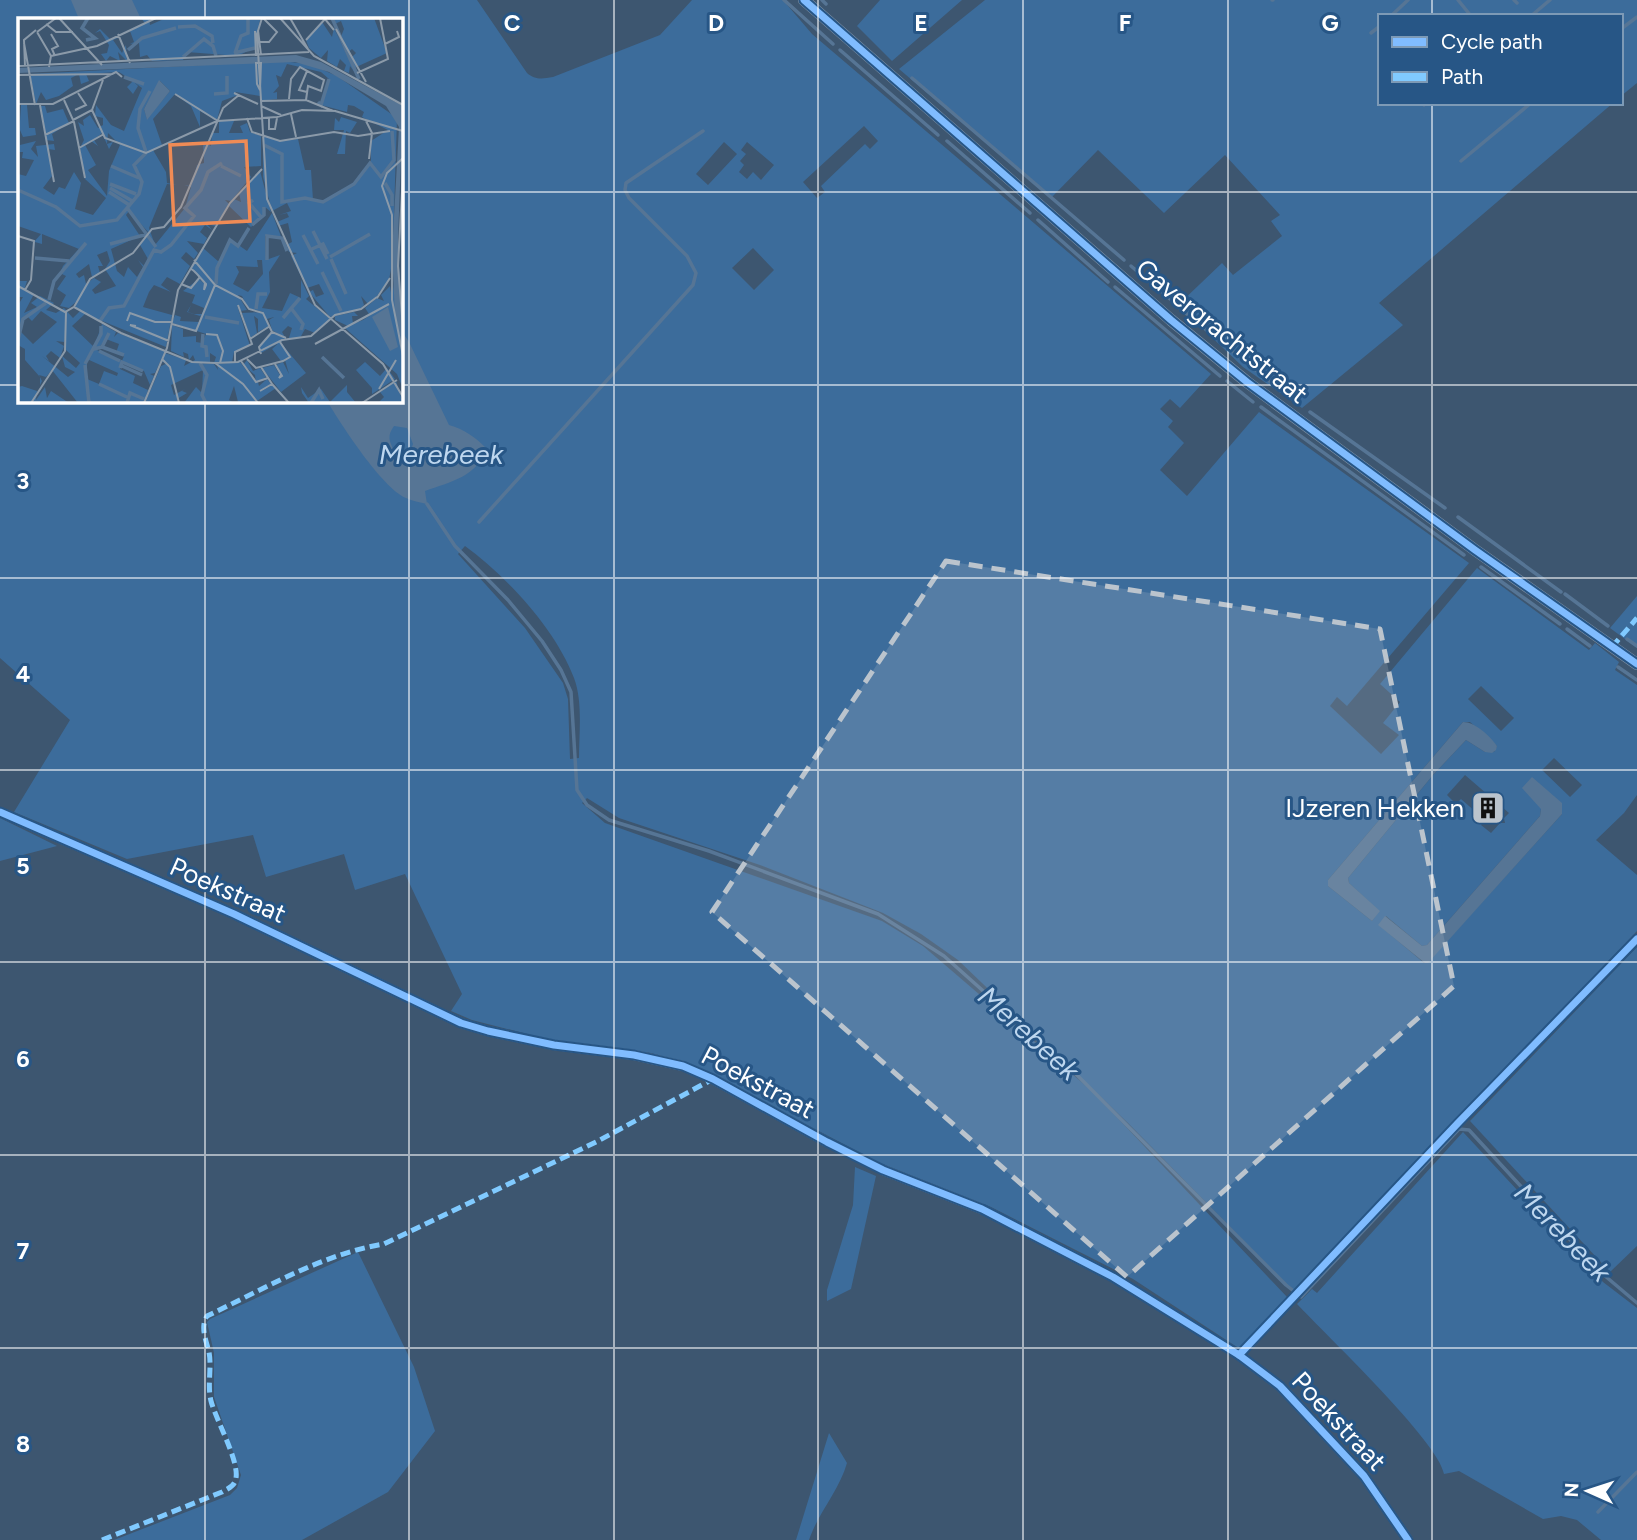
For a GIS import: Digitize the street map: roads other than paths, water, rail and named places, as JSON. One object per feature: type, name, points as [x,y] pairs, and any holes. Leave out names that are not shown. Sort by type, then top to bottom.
[{"type":"street","name":"Gavergrachtstraat","points":[[804,0],[1171,320],[1247,382],[1464,542],[1637,664]]},
{"type":"street","name":"Poekstraat","points":[[0,812],[234,915],[461,1023],[554,1045],[634,1055],[684,1066],[883,1170],[982,1209],[1113,1277],[1178,1316],[1268,1376],[1364,1476],[1408,1540]]},
{"type":"water","points":[[71,0],[132,0],[141,18],[79,18]]},
{"type":"water","name":"Merebeek","points":[[402,332],[449,425],[469,434],[486,448],[482,458],[470,472],[425,491],[427,504],[413,501],[396,492],[374,469],[328,402],[402,402]],"holes":[[[394,426],[407,428],[413,444],[410,453],[394,451],[390,438]]]},
{"type":"water","points":[[1463,722],[1472,724],[1486,734],[1497,746],[1496,750],[1492,753],[1485,752],[1466,740],[1433,775],[1348,878],[1349,883],[1380,911],[1372,921],[1328,886],[1328,880]]},
{"type":"water","points":[[1532,777],[1562,803],[1562,814],[1428,963],[1425,963],[1378,925],[1385,916],[1422,946],[1427,945],[1540,816],[1541,809],[1522,788]]},
{"type":"waterway","points":[[784,0],[833,44]]},
{"type":"waterway","points":[[822,0],[826,4]]},
{"type":"waterway","points":[[1393,14],[1408,0]]},
{"type":"waterway","points":[[1458,0],[1469,14]]},
{"type":"waterway","points":[[1514,0],[1517,3]]},
{"type":"waterway","points":[[1533,14],[1550,0]]},
{"type":"waterway","points":[[1623,28],[1637,17]]},
{"type":"waterway","points":[[1371,33],[1378,28]]},
{"type":"waterway","points":[[840,50],[938,135]]},
{"type":"waterway","points":[[912,78],[1124,260]]},
{"type":"waterway","points":[[1461,161],[1529,105]]},
{"type":"waterway","points":[[479,522],[693,285],[696,273],[687,256],[629,198],[625,190],[626,183],[703,131]]},
{"type":"waterway","points":[[947,141],[1030,213]]},
{"type":"waterway","points":[[1038,220],[1108,282]]},
{"type":"waterway","points":[[1131,266],[1170,299]]},
{"type":"waterway","points":[[1115,287],[1220,376]]},
{"type":"waterway","points":[[1177,306],[1273,384]]},
{"type":"waterway","points":[[1227,381],[1253,402]]},
{"type":"waterway","points":[[1261,407],[1464,555]]},
{"type":"waterway","points":[[1310,412],[1445,508]]},
{"type":"waterway","name":"Merebeek","points":[[427,504],[455,546],[508,600],[542,641],[561,670],[571,692],[577,790],[587,805],[609,820],[709,851],[878,914],[944,956],[1074,1072],[1301,1297],[1459,1129],[1469,1130],[1598,1270],[1637,1303]]},
{"type":"waterway","points":[[1458,517],[1561,592]]},
{"type":"waterway","points":[[1481,567],[1560,624]]},
{"type":"waterway","points":[[1565,594],[1608,626]]},
{"type":"waterway","points":[[1567,629],[1590,646]]},
{"type":"waterway","points":[[1627,639],[1637,646]]},
{"type":"waterway","points":[[1618,667],[1637,680]]},
{"type":"waterway","points":[[1598,1512],[1637,1472]]},
{"type":"place","name":"IJzeren Hekken","points":[[1488,808]]}]
